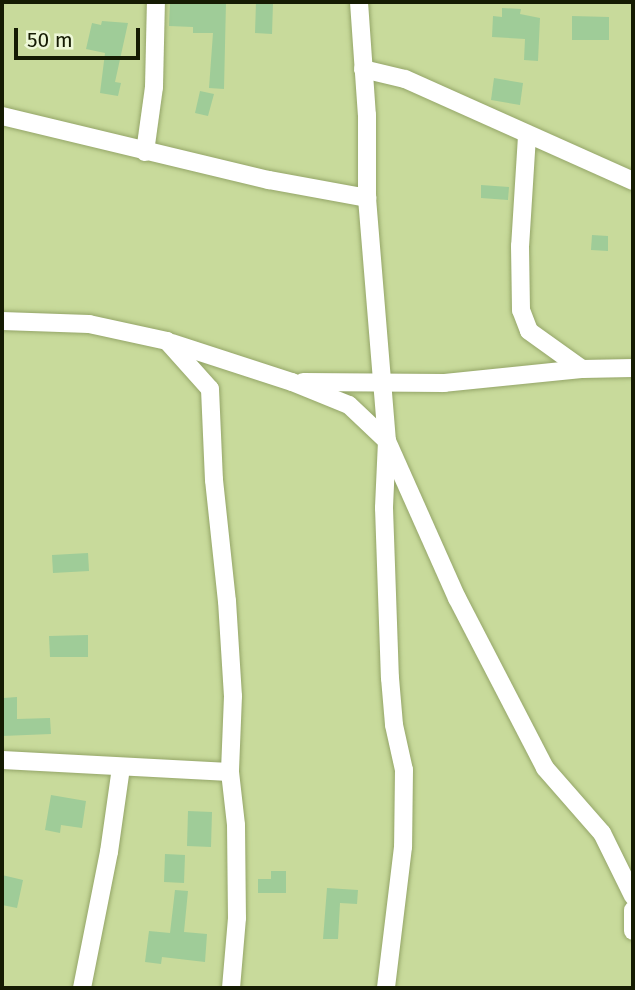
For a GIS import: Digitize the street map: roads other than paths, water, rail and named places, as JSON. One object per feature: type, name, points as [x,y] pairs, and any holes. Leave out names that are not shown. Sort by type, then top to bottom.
[{"type":"street","points":[[145,152],[154,87],[156,2]]},
{"type":"street","points":[[344,2],[359,23]]},
{"type":"street","points":[[359,2],[367,198],[380,383],[387,441],[384,508],[390,678],[394,726],[404,771],[402,858],[386,988]]},
{"type":"street","points":[[363,69],[404,79],[633,181]]},
{"type":"street","points":[[2,116],[269,180],[367,198]]},
{"type":"street","points":[[527,136],[520,246],[521,310],[529,331],[582,369]]},
{"type":"street","points":[[2,321],[89,324],[167,341],[292,382],[349,405],[387,441],[457,598],[545,768],[602,833],[633,896]]},
{"type":"street","points":[[167,341],[210,389],[214,480],[232,682],[230,772],[236,825],[237,918],[231,988]]},
{"type":"street","points":[[292,382],[444,383],[582,369],[633,368]]},
{"type":"street","points":[[2,760],[230,772]]},
{"type":"street","points":[[82,988],[106,866],[121,768]]},
{"type":"street","points":[[633,910],[633,931]]}]
